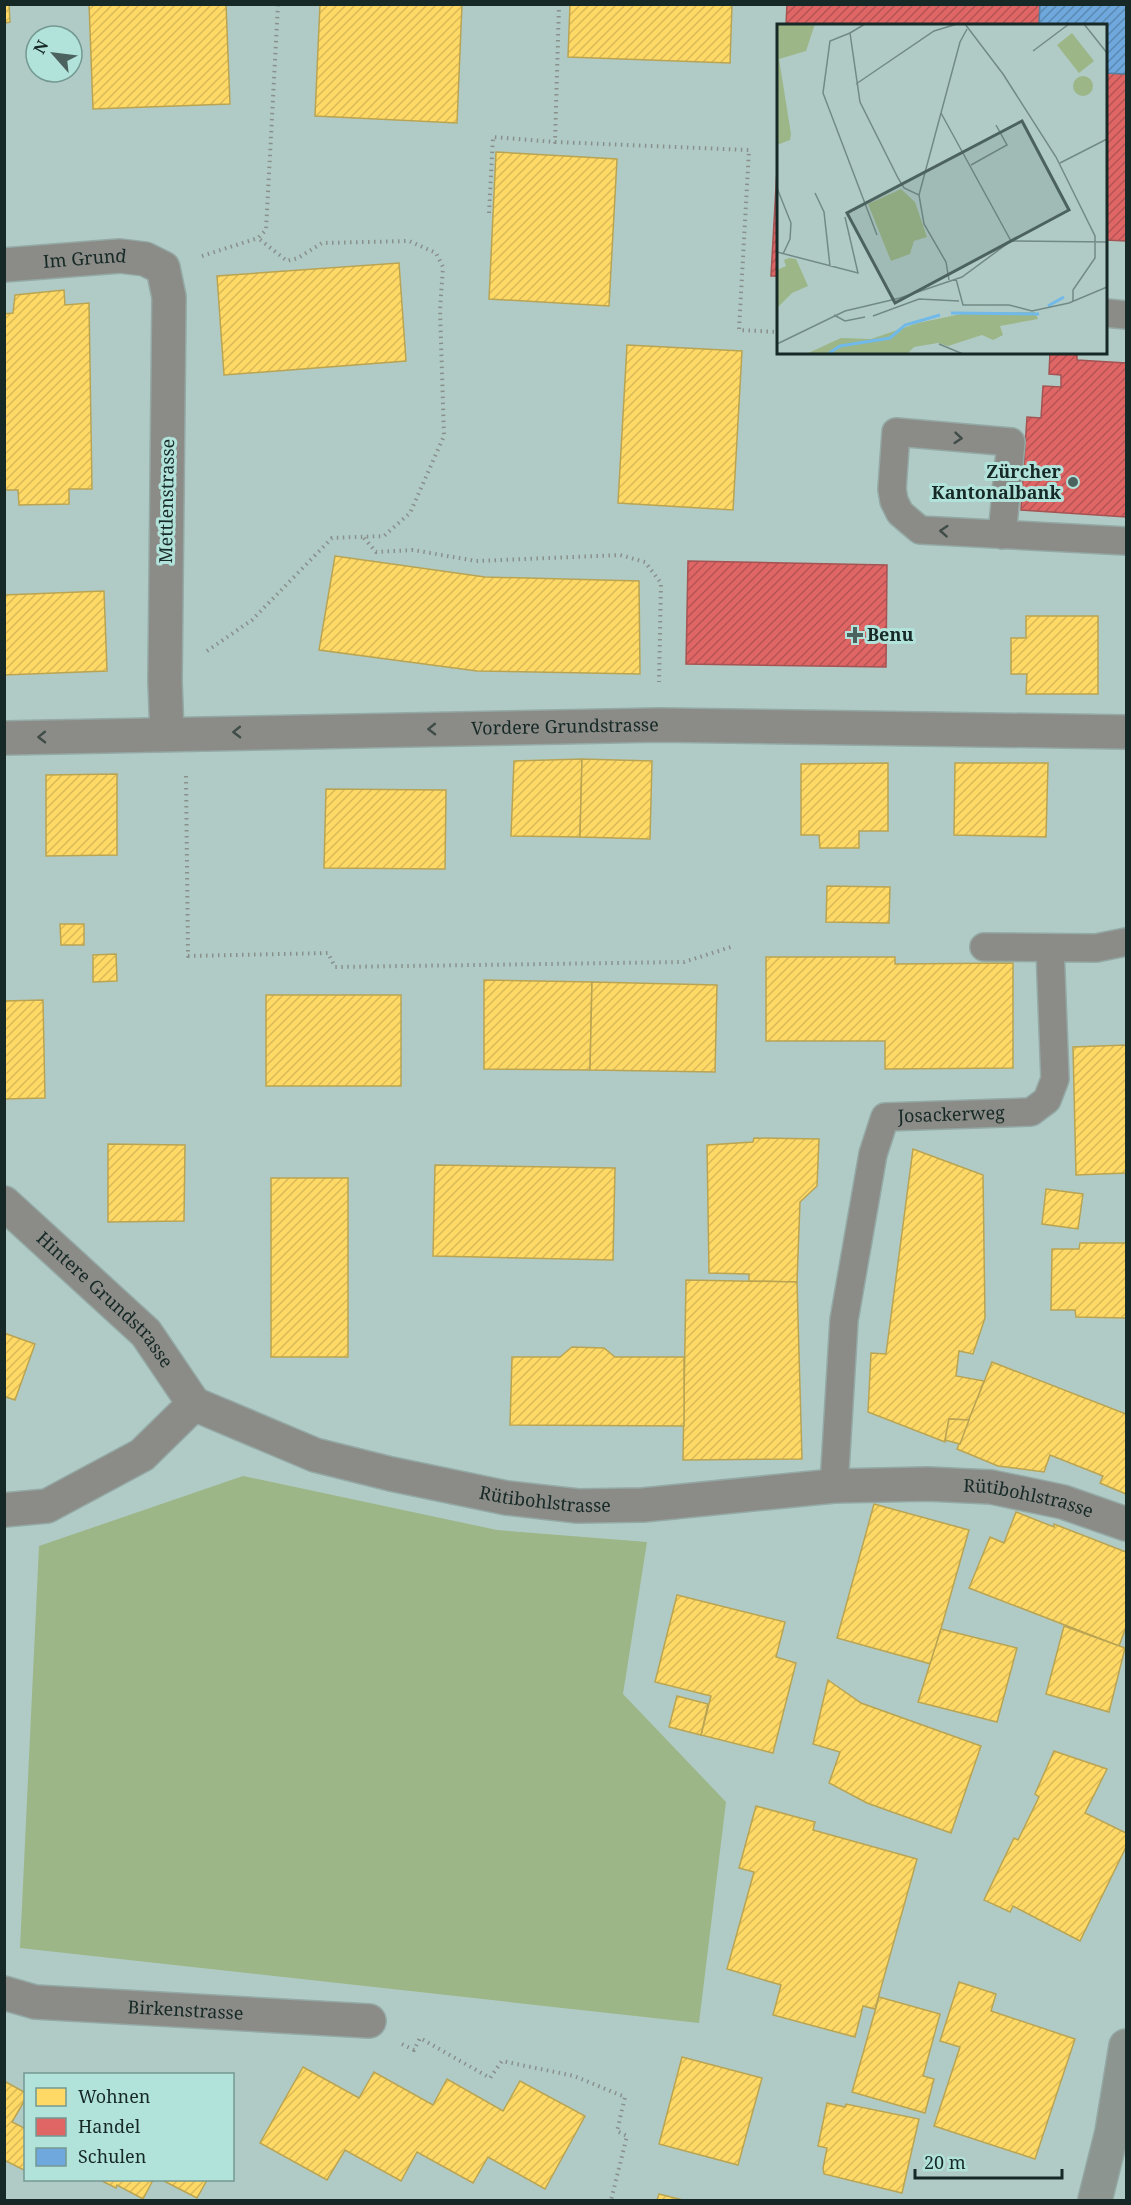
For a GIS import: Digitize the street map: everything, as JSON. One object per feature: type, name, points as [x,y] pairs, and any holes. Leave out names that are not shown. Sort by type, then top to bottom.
[{"type":"main road","points":[[1095,2200],[1112,2132],[1126,2046]]},
{"type":"street","name":"Im Grund","points":[[4,265],[120,256],[145,259],[163,268]]},
{"type":"street","name":"Mettlenstrasse","points":[[163,268],[169,297],[165,681],[176,734]]},
{"type":"street","name":"Vordere Grundstrasse","points":[[4,738],[658,725],[1126,732]]},
{"type":"street","name":"Hintere Grundstrasse","points":[[4,1203],[146,1334],[194,1404]]},
{"type":"street","name":"Rütibohlstrasse","points":[[194,1404],[315,1455],[391,1474],[507,1498],[578,1506],[643,1505],[834,1486],[928,1484],[991,1487],[1063,1502],[1126,1524]]},
{"type":"street","points":[[4,1510],[47,1506],[142,1455],[194,1404]]},
{"type":"street","name":"Birkenstrasse","points":[[4,1993],[35,2002],[369,2021]]},
{"type":"lane","points":[[1107,313],[1126,315]]},
{"type":"lane","points":[[1002,535],[1011,442],[896,432],[892,489],[894,501],[900,513],[920,530],[1002,535],[1126,541]]},
{"type":"lane","points":[[984,947],[1096,948],[1126,942]]},
{"type":"lane","name":"Josackerweg","points":[[834,1486],[844,1320],[873,1154],[885,1117],[1031,1112],[1047,1100],[1054,1079],[1050,948]]},
{"type":"path","points":[[163,268],[258,238],[266,230],[278,4]]},
{"type":"path","points":[[555,142],[559,4]]},
{"type":"path","points":[[489,213],[493,137],[555,142],[749,150],[739,330],[777,332]]},
{"type":"path","points":[[165,681],[252,620],[332,538],[384,536],[410,513],[444,436],[440,310],[443,267],[436,252],[409,241],[322,243],[298,258],[287,261],[258,238]]},
{"type":"path","points":[[363,537],[376,552],[413,550],[476,561],[620,555],[645,562],[661,583],[658,725]]},
{"type":"path","points":[[176,734],[188,956],[328,953],[335,967],[684,962],[734,946]]},
{"type":"path","points":[[396,2041],[414,2050],[420,2038],[490,2078],[502,2061],[574,2076],[625,2097],[617,2132],[627,2136],[610,2200]]},
{"type":"green space","points":[[243,1476],[497,1530],[647,1542],[623,1694],[726,1802],[699,2023],[20,1948],[39,1546]]},
{"type":"building: Wohnen","points":[[4,4],[9,4],[10,22],[4,23]]},
{"type":"building: Wohnen","points":[[89,4],[226,4],[230,104],[93,109]]},
{"type":"building: Wohnen","points":[[320,4],[462,4],[457,123],[315,116]]},
{"type":"building: Wohnen","points":[[570,4],[732,4],[730,63],[568,57]]},
{"type":"building: Wohnen","points":[[496,152],[617,159],[609,306],[489,299]]},
{"type":"building: Wohnen","points":[[399,263],[406,361],[224,375],[217,276]]},
{"type":"building: Wohnen","points":[[64,290],[65,305],[89,303],[92,489],[69,489],[69,504],[19,505],[18,490],[4,490],[4,314],[13,313],[15,295]]},
{"type":"building: Wohnen","points":[[627,345],[742,351],[733,510],[618,503]]},
{"type":"building: Wohnen","points":[[335,556],[485,577],[639,581],[640,674],[477,671],[319,650]]},
{"type":"building: Wohnen","points":[[104,591],[107,671],[4,675],[4,595]]},
{"type":"building: Wohnen","points":[[1026,616],[1098,616],[1098,694],[1026,694],[1027,674],[1011,674],[1011,638],[1026,638]]},
{"type":"building: Wohnen","points":[[582,759],[580,837],[511,836],[514,761]]},
{"type":"building: Wohnen","points":[[582,759],[652,761],[650,839],[580,837]]},
{"type":"building: Wohnen","points":[[888,763],[888,831],[859,831],[859,848],[820,848],[819,835],[801,835],[801,764]]},
{"type":"building: Wohnen","points":[[955,763],[1048,763],[1046,837],[954,835]]},
{"type":"building: Wohnen","points":[[117,774],[117,855],[46,856],[46,775]]},
{"type":"building: Wohnen","points":[[326,789],[446,790],[445,869],[324,868]]},
{"type":"building: Wohnen","points":[[827,886],[890,887],[889,923],[826,922]]},
{"type":"building: Wohnen","points":[[60,924],[84,924],[84,945],[61,945]]},
{"type":"building: Wohnen","points":[[116,954],[117,981],[93,982],[93,955]]},
{"type":"building: Wohnen","points":[[766,957],[895,957],[895,964],[1013,963],[1013,1068],[885,1069],[885,1041],[766,1041]]},
{"type":"building: Wohnen","points":[[484,980],[592,982],[590,1070],[484,1069]]},
{"type":"building: Wohnen","points":[[592,982],[717,985],[715,1072],[590,1070]]},
{"type":"building: Wohnen","points":[[266,995],[401,995],[401,1086],[266,1086]]},
{"type":"building: Wohnen","points":[[43,1000],[45,1098],[4,1099],[4,1001]]},
{"type":"building: Wohnen","points":[[1126,1045],[1126,1173],[1076,1175],[1073,1047]]},
{"type":"building: Wohnen","points":[[754,1138],[819,1139],[817,1186],[800,1202],[797,1282],[749,1281],[749,1274],[709,1273],[707,1145],[753,1142]]},
{"type":"building: Wohnen","points":[[108,1144],[185,1145],[184,1221],[108,1222]]},
{"type":"building: Wohnen","points":[[913,1149],[983,1175],[985,1318],[973,1354],[959,1351],[956,1376],[984,1381],[969,1420],[949,1419],[945,1442],[868,1412],[871,1353],[886,1354]]},
{"type":"building: Wohnen","points":[[435,1165],[615,1168],[613,1260],[433,1256]]},
{"type":"building: Wohnen","points":[[271,1178],[348,1178],[348,1357],[271,1357]]},
{"type":"building: Wohnen","points":[[1046,1189],[1083,1194],[1078,1229],[1042,1224]]},
{"type":"building: Wohnen","points":[[1080,1243],[1126,1243],[1126,1318],[1076,1317],[1075,1310],[1051,1310],[1052,1249],[1079,1249]]},
{"type":"building: Wohnen","points":[[686,1280],[797,1282],[802,1459],[683,1460]]},
{"type":"building: Wohnen","points":[[4,1333],[35,1344],[15,1400],[6,1397],[4,1401]]},
{"type":"building: Wohnen","points":[[572,1347],[604,1348],[615,1357],[684,1357],[684,1426],[510,1425],[512,1357],[560,1357]]},
{"type":"building: Wohnen","points":[[992,1362],[1126,1414],[1126,1494],[1100,1483],[1103,1476],[1050,1455],[1044,1472],[998,1466],[957,1449]]},
{"type":"building: Wohnen","points":[[949,1419],[969,1420],[960,1444],[945,1440]]},
{"type":"building: Wohnen","points":[[874,1504],[969,1530],[931,1664],[837,1638]]},
{"type":"building: Wohnen","points":[[1016,1512],[1126,1552],[1126,1627],[1119,1646],[969,1588],[990,1537],[1004,1543]]},
{"type":"building: Wohnen","points":[[677,1595],[785,1622],[776,1657],[796,1663],[773,1753],[701,1735],[711,1696],[655,1682]]},
{"type":"building: Wohnen","points":[[1064,1626],[1125,1648],[1109,1712],[1046,1694]]},
{"type":"building: Wohnen","points":[[941,1629],[1017,1648],[997,1722],[918,1702]]},
{"type":"building: Wohnen","points":[[828,1680],[861,1703],[981,1746],[951,1833],[867,1803],[829,1783],[840,1752],[813,1744]]},
{"type":"building: Wohnen","points":[[677,1696],[708,1704],[701,1735],[669,1727]]},
{"type":"building: Wohnen","points":[[1054,1751],[1107,1769],[1085,1813],[1126,1833],[1126,1847],[1080,1941],[1013,1906],[1010,1912],[984,1900],[1014,1838],[1018,1840],[1039,1797],[1035,1794]]},
{"type":"building: Wohnen","points":[[756,1806],[815,1822],[813,1830],[917,1859],[875,2009],[863,2006],[855,2037],[773,2015],[781,1985],[727,1969],[754,1872],[739,1868]]},
{"type":"building: Wohnen","points":[[959,1982],[996,1994],[991,2011],[1075,2039],[1035,2159],[934,2126],[960,2047],[940,2041]]},
{"type":"building: Wohnen","points":[[879,1997],[940,2014],[923,2076],[934,2079],[925,2113],[852,2092]]},
{"type":"building: Wohnen","points":[[682,2057],[762,2078],[738,2165],[659,2144]]},
{"type":"building: Wohnen","points":[[303,2067],[359,2098],[374,2072],[433,2105],[447,2079],[503,2111],[520,2081],[585,2116],[545,2189],[488,2157],[473,2183],[417,2152],[401,2181],[345,2150],[327,2180],[260,2143]]},
{"type":"building: Wohnen","points":[[4,2081],[24,2092],[24,2101],[12,2122],[24,2128],[24,2170],[4,2160]]},
{"type":"building: Wohnen","points":[[827,2103],[845,2107],[846,2104],[919,2119],[902,2193],[824,2174],[827,2148],[818,2146]]},
{"type":"building: Wohnen","points":[[102,2181],[152,2181],[143,2199],[117,2185],[116,2188]]},
{"type":"building: Wohnen","points":[[164,2181],[206,2181],[197,2198]]},
{"type":"building: Wohnen","points":[[659,2194],[683,2200],[657,2200]]},
{"type":"building: Handel","points":[[787,4],[1040,4],[1039,24],[786,24]]},
{"type":"building: Handel","points":[[1107,73],[1126,74],[1126,241],[1107,240]]},
{"type":"building: Handel","points":[[777,169],[777,276],[771,276]]},
{"type":"building: Handel","points":[[1050,354],[1077,354],[1077,360],[1126,363],[1126,517],[1021,510],[1027,417],[1041,418],[1043,386],[1061,387],[1061,375],[1049,374]]},
{"type":"building: Handel","points":[[688,561],[887,565],[886,667],[686,664]]},
{"type":"building: Schulen","points":[[1040,4],[1126,4],[1126,74],[1107,73],[1107,24],[1039,24]]},
{"type":"place","name":"Zürcher Kantonalbank","points":[[1073,482]]},
{"type":"place","name":"Benu","points":[[855,635]]}]
